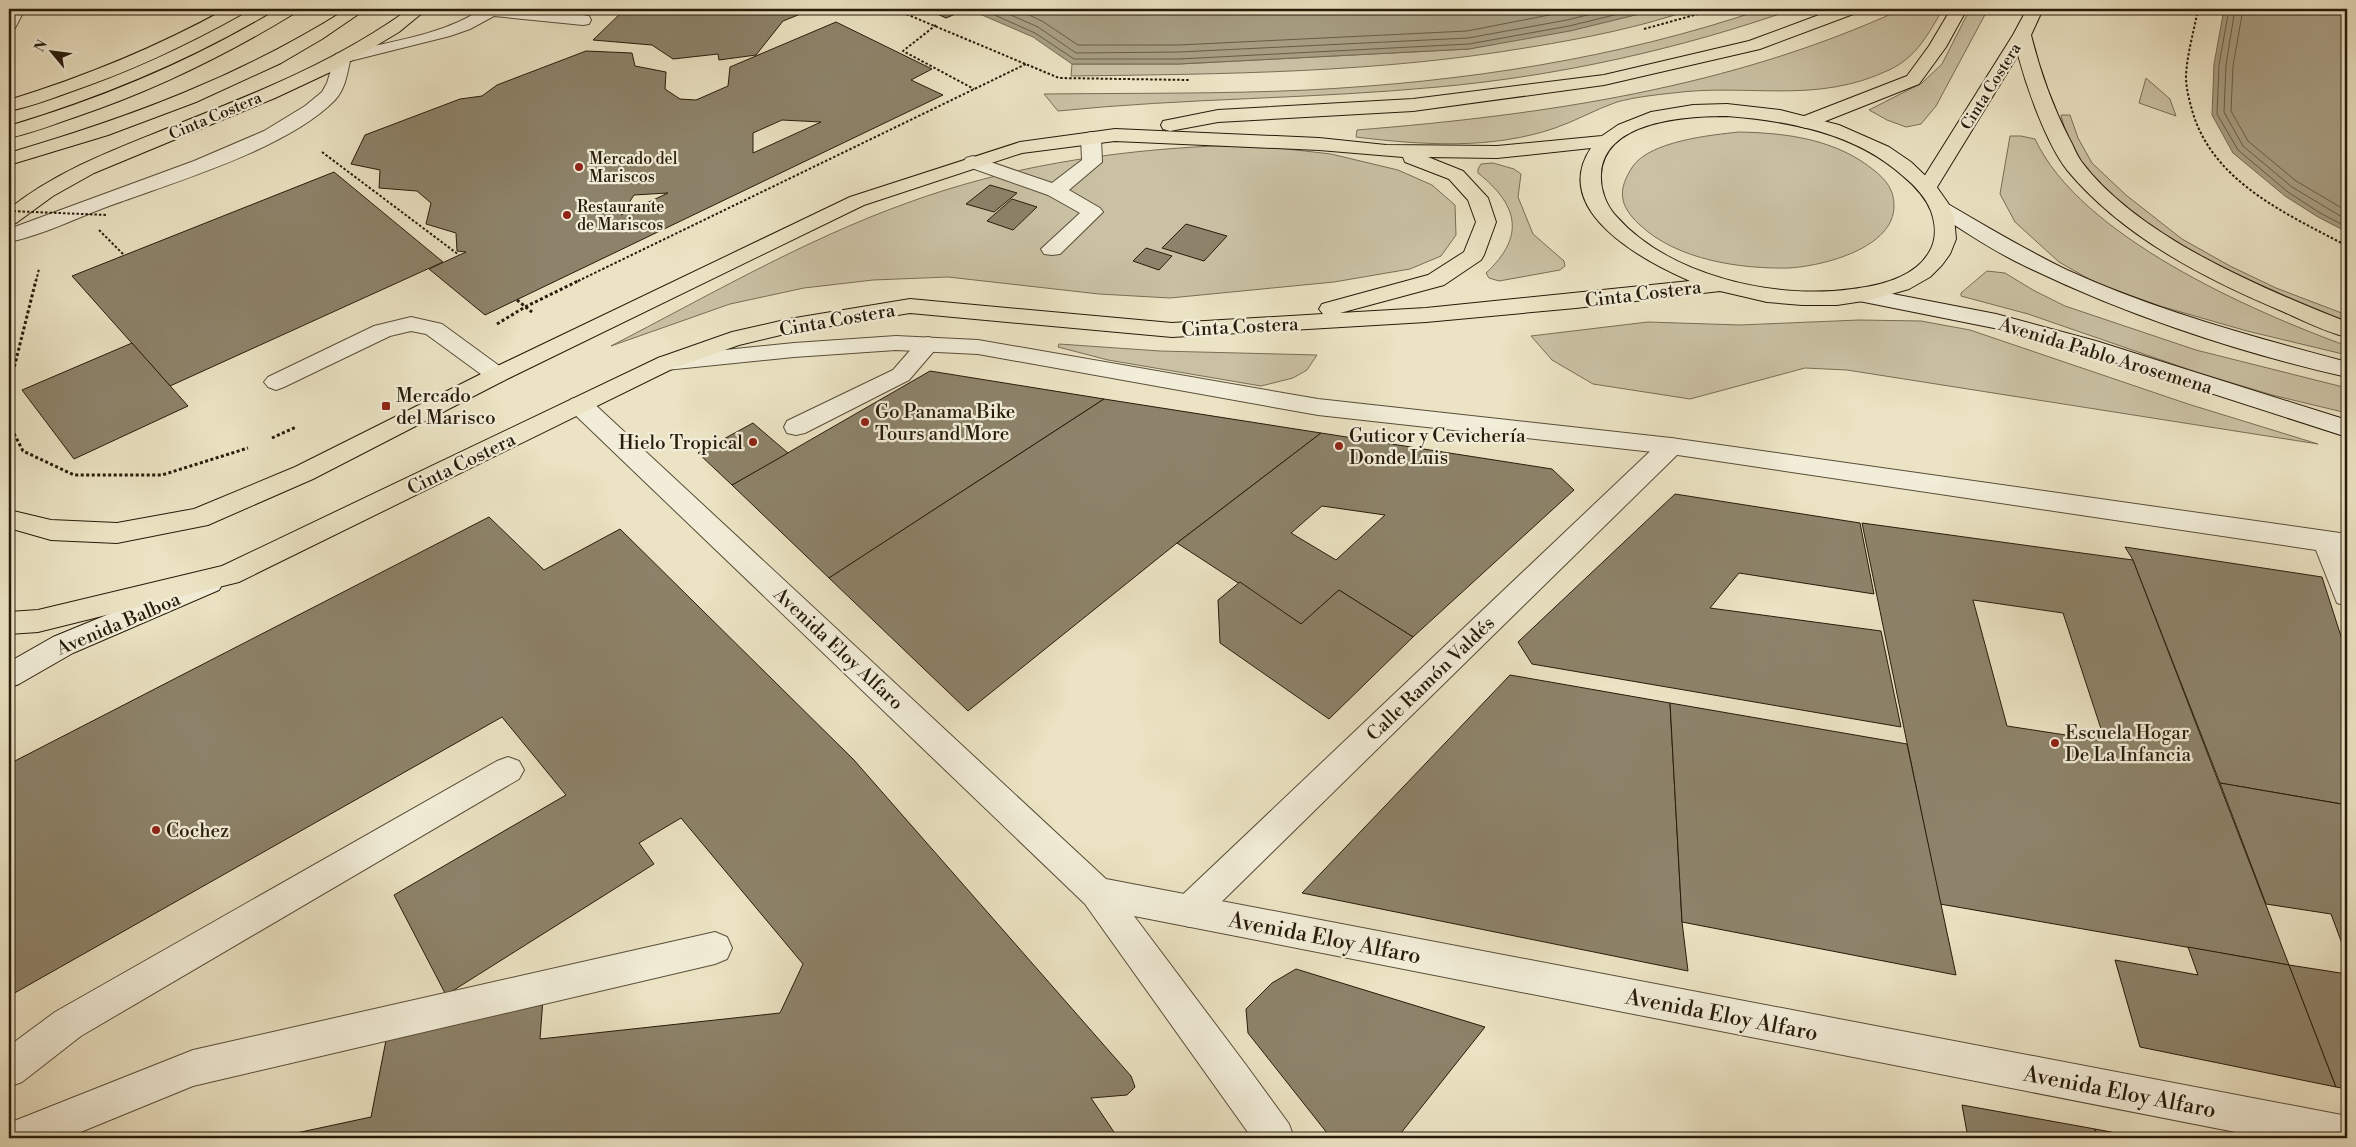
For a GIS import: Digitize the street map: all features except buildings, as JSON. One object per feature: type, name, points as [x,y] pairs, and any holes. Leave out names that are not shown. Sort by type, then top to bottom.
[{"type":"main road","points":[[9,106],[125,66],[198,32],[238,9]]},
{"type":"main road","points":[[9,132],[61,116],[158,80],[241,39],[289,9]]},
{"type":"main road","points":[[9,159],[154,114],[227,84],[317,36],[358,9]]},
{"type":"main road","name":"Cinta Costera","points":[[9,219],[19,210],[75,174],[128,150],[221,114],[342,58],[381,35],[419,9]]},
{"type":"main road","points":[[9,519],[51,530],[117,533],[199,518],[304,473],[497,374],[857,201],[1020,148],[1115,135],[1218,116],[1413,105],[1604,80],[1754,45],[1850,9]]},
{"type":"main road","points":[[1806,122],[1913,80],[1937,47],[1959,9]]},
{"type":"main road","name":"Cinta Costera","points":[[1927,188],[2022,35],[2035,9]]},
{"type":"main road","points":[[2022,35],[2029,65],[2056,132],[2073,163],[2098,191],[2128,217],[2177,251],[2242,286],[2347,330]]},
{"type":"main road","points":[[1698,111],[1743,111],[1806,122],[1845,135],[1876,149],[1902,165],[1927,188],[1940,208],[1946,227],[1944,245],[1934,262],[1926,269],[1906,282],[1862,295],[1825,298],[1762,293],[1721,284],[1691,274],[1650,254],[1619,230],[1604,214],[1594,198],[1590,174],[1594,160],[1608,141],[1624,130],[1645,120],[1698,111]]},
{"type":"main road","points":[[1115,135],[1319,144],[1386,151],[1497,152],[1608,141]]},
{"type":"main road","points":[[1271,325],[1436,280],[1473,255],[1486,222],[1478,198],[1456,174],[1420,160],[1386,151]]},
{"type":"main road","name":"Cinta Costera","points":[[9,623],[38,621],[229,575],[666,363],[742,336],[789,326],[910,306],[1172,330],[1435,314],[1576,301],[1721,284]]},
{"type":"street","points":[[9,24],[17,9]]},
{"type":"street","points":[[9,236],[192,168],[287,126],[314,109],[330,95],[337,81],[342,58],[439,33],[471,22],[492,10],[583,20]]},
{"type":"street","points":[[1055,191],[1092,162],[1091,138]]},
{"type":"street","points":[[973,162],[1055,191],[1093,212],[1052,250]]},
{"type":"street","points":[[1940,208],[2022,256],[2089,286],[2230,339],[2347,370]]},
{"type":"street","name":"Avenida Pablo Arosemena","points":[[1862,295],[1996,321],[2088,346],[2347,429]]},
{"type":"street","points":[[276,382],[382,331],[411,324],[434,329],[497,374]]},
{"type":"street","points":[[666,363],[794,350],[896,343],[978,347],[1318,407],[1671,446],[2336,543],[2347,596]]},
{"type":"street","points":[[796,427],[901,375],[928,344]]},
{"type":"street","name":"Avenida Eloy Alfaro","points":[[580,405],[1097,892],[1234,1078],[1275,1138]]},
{"type":"street","name":"Calle Ramón Valdés","points":[[1189,910],[1671,446]]},
{"type":"street","name":"Avenida Balboa","points":[[9,676],[62,645],[229,575]]},
{"type":"street","points":[[9,1069],[68,1024],[508,770]]},
{"type":"street","name":"Avenida Eloy Alfaro","points":[[1097,892],[2347,1136]]},
{"type":"street","points":[[20,1138],[193,1068],[715,948]]},
{"type":"path","points":[[894,9],[1059,78],[1195,80]]},
{"type":"path","points":[[1640,31],[1716,9]]},
{"type":"path","points":[[2198,9],[2186,78],[2191,114],[2208,151],[2241,183],[2290,215],[2347,246]]},
{"type":"path","points":[[936,25],[903,51],[974,90]]},
{"type":"path","points":[[460,348],[525,307],[1026,64]]},
{"type":"path","points":[[287,126],[458,255]]},
{"type":"path","points":[[9,211],[107,215]]},
{"type":"path","points":[[99,230],[124,255]]},
{"type":"path","points":[[9,388],[39,268]]},
{"type":"path","points":[[9,424],[23,451],[74,475],[162,475],[256,446]]},
{"type":"path","points":[[265,442],[301,425]]},
{"type":"shaded area","points":[[1660,9],[1693,9],[1633,27],[1572,40],[1474,56],[1359,67],[1244,73],[1071,76],[1072,64],[1179,64],[1469,49]]},
{"type":"shaded area","points":[[1763,9],[1794,9],[1707,37],[1619,59],[1529,76],[1483,82],[1391,91],[1153,103],[1058,111],[1044,94],[1308,90],[1424,81],[1538,65],[1652,42],[1708,27]]},
{"type":"shaded area","points":[[1902,9],[1943,9],[1914,52],[1899,65],[1862,81],[1808,90],[1701,91],[1638,97],[1617,102],[1555,128],[1531,135],[1481,143],[1406,142],[1356,137],[1357,130],[1497,116],[1636,94],[1704,78],[1771,59],[1837,36]]},
{"type":"shaded area","points":[[1970,9],[1988,9],[1936,106],[1921,124],[1906,127],[1887,120],[1869,110],[1922,83],[1942,64]]},
{"type":"shaded area","points":[[2146,78],[2170,99],[2176,116],[2139,103]]},
{"type":"shaded area","points":[[2061,115],[2070,115],[2078,138],[2092,163],[2126,195],[2182,239],[2230,266],[2276,288],[2347,315],[2347,325],[2278,298],[2203,261],[2167,239],[2134,215],[2105,190],[2081,164],[2068,140]]},
{"type":"shaded area","points":[[1739,132],[1793,136],[1827,145],[1860,160],[1879,174],[1891,190],[1894,205],[1891,220],[1883,233],[1855,252],[1837,259],[1789,268],[1750,267],[1710,260],[1672,247],[1655,237],[1633,218],[1624,204],[1624,183],[1633,166],[1642,157],[1667,145],[1682,141]]},
{"type":"shaded area","points":[[2010,136],[2035,139],[2057,174],[2089,207],[2128,238],[2172,266],[2218,291],[2264,313],[2347,346],[2347,355],[2247,331],[2160,306],[2096,283],[2059,262],[2015,222],[2000,194]]},
{"type":"shaded area","points":[[1213,146],[1270,147],[1331,154],[1398,170],[1432,185],[1455,205],[1456,235],[1441,256],[1410,269],[1334,282],[1170,298],[1099,294],[948,277],[873,280],[804,288],[730,304],[611,346],[794,251],[869,218],[944,190],[1019,170],[1058,163],[1135,152]]},
{"type":"shaded area","points":[[1493,163],[1514,169],[1521,174],[1518,197],[1533,234],[1564,261],[1565,266],[1560,270],[1499,281],[1489,278],[1486,273],[1499,259],[1512,234],[1512,221],[1509,209],[1502,197],[1478,173],[1481,164]]},
{"type":"shaded area","points":[[1987,271],[2005,273],[2065,306],[2196,350],[2347,388],[2347,413],[2272,395],[2196,372],[2028,314],[1961,296],[1961,293]]},
{"type":"shaded area","points":[[1859,320],[1921,321],[1970,330],[2188,404],[2318,444],[1847,370],[1805,368],[1690,399],[1593,384],[1552,360],[1531,336],[1648,322],[1740,325]]},
{"type":"shaded area","points":[[1059,344],[1160,351],[1317,355],[1307,370],[1293,378],[1261,386],[1108,360],[1058,347]]},
{"type":"water","points":[[968,9],[1660,9],[1570,31],[1469,49],[1179,64],[1072,64],[1033,37]]},
{"type":"water","points":[[2224,9],[2347,9],[2347,232],[2318,217],[2285,196],[2233,153],[2212,115],[2214,64]]},
{"type":"place","name":"Mercado del Mariscos","points":[[579,167]]},
{"type":"place","name":"Restaurante de Mariscos","points":[[567,215]]},
{"type":"place","name":"Mercado del Marisco","points":[[386,406]]},
{"type":"place","name":"Go Panama Bike Tours and More","points":[[865,422]]},
{"type":"place","name":"Hielo Tropical","points":[[753,442]]},
{"type":"place","name":"Guticor y Cevichería Donde Luis","points":[[1339,446]]},
{"type":"place","name":"Escuela Hogar De La Infancia","points":[[2055,743]]},
{"type":"place","name":"Cochez","points":[[156,830]]}]
